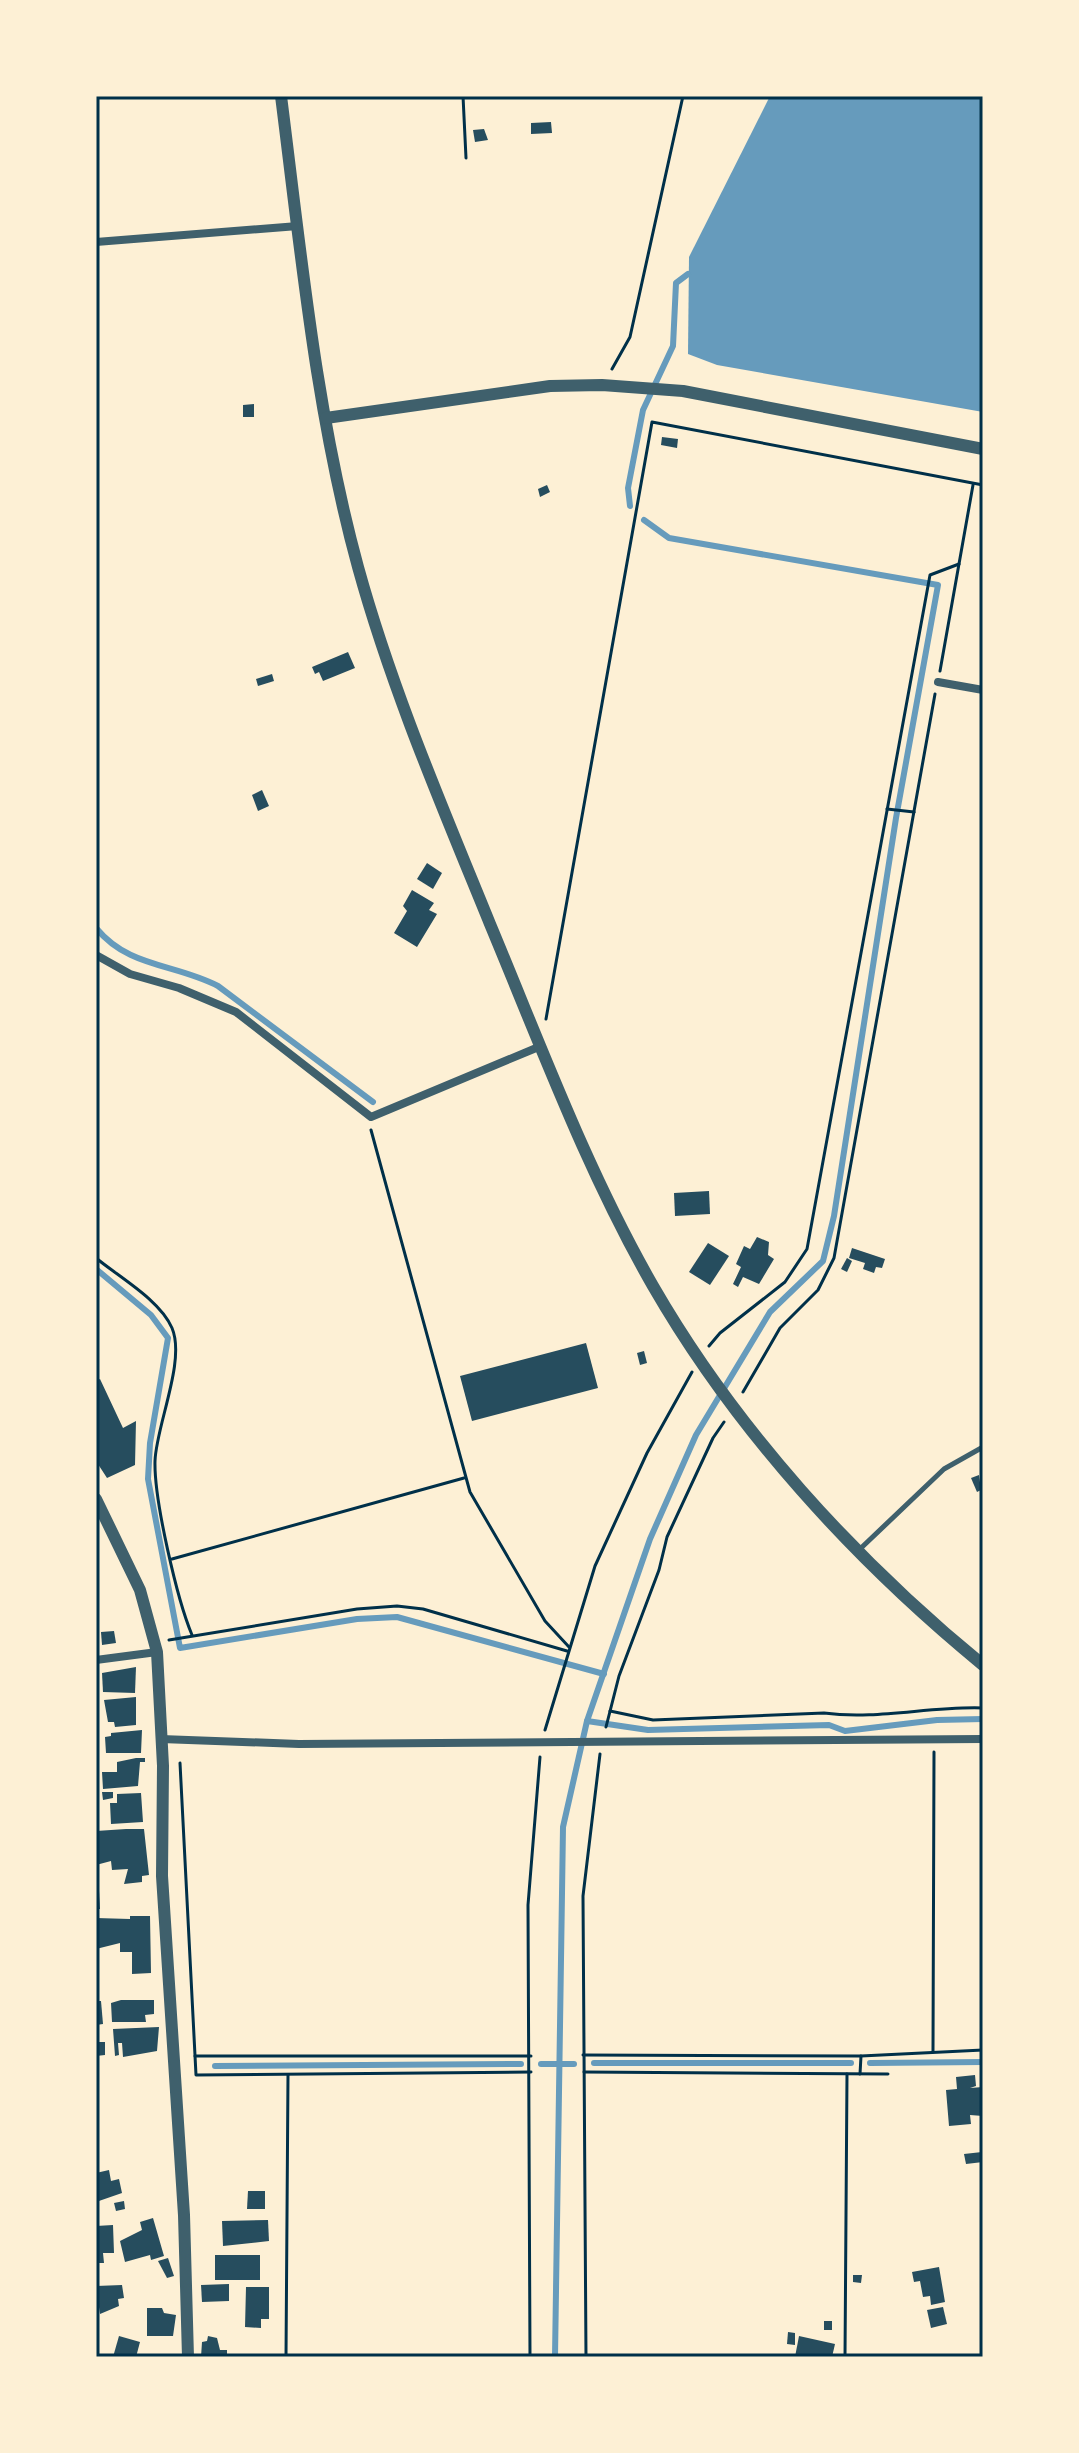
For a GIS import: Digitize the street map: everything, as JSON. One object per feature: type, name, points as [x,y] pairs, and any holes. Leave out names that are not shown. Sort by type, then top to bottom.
[{"type":"street","points":[[281,96],[326,418],[357,565],[403,711],[578,1137],[661,1299],[735,1407],[822,1512],[931,1622],[983,1665]]},
{"type":"street","points":[[96,242],[298,226]]},
{"type":"street","points":[[326,418],[550,386],[602,385],[683,391],[983,449]]},
{"type":"street","points":[[938,682],[983,690]]},
{"type":"street","points":[[96,955],[130,974],[179,988],[236,1012],[371,1117],[541,1046]]},
{"type":"street","points":[[96,1499],[140,1590],[157,1652],[162,1876],[184,2215],[188,2357]]},
{"type":"street","points":[[96,1660],[157,1652]]},
{"type":"street","points":[[161,1739],[299,1744],[983,1739]]},
{"type":"lane","points":[[860,1550],[944,1469],[983,1447]]},
{"type":"path","points":[[463,96],[466,158]]},
{"type":"path","points":[[602,385],[630,337],[683,96]]},
{"type":"path","points":[[541,1046],[652,422],[983,485]]},
{"type":"path","points":[[586,2357],[583,1896],[590,1816],[603,1740],[619,1676],[659,1570],[667,1537],[713,1438],[735,1407],[780,1328],[818,1290],[834,1258],[973,485]]},
{"type":"path","points":[[530,2357],[528,1905],[541,1741],[595,1566],[647,1453],[700,1357],[720,1333],[752,1311],[785,1282],[807,1249],[930,575],[959,564]]},
{"type":"path","points":[[889,810],[914,812]]},
{"type":"path","points":[[371,1117],[370,1127],[464,1478],[545,1621],[568,1649]]},
{"type":"path","points":[[96,1258],[161,1311],[172,1329],[173,1363],[155,1461],[181,1609],[190,1636]]},
{"type":"path","points":[[172,1559],[464,1478]]},
{"type":"path","points":[[170,1640],[357,1609],[397,1606],[423,1609],[568,1649]]},
{"type":"path","points":[[610,1711],[653,1720],[824,1713],[852,1717],[942,1706],[983,1708]]},
{"type":"path","points":[[179,1739],[196,2075],[531,2072]]},
{"type":"path","points":[[933,2052],[934,1739]]},
{"type":"path","points":[[583,2055],[861,2056],[983,2050]]},
{"type":"path","points":[[195,2056],[531,2056]]},
{"type":"path","points":[[860,2074],[861,2056]]},
{"type":"path","points":[[584,2072],[888,2074]]},
{"type":"path","points":[[845,2357],[847,2074]]},
{"type":"path","points":[[286,2357],[288,2075]]},
{"type":"water","points":[[770,96],[983,96],[983,412],[717,365],[688,354],[689,257]]},
{"type":"building","points":[[551,122],[552,133],[531,134],[531,123]]},
{"type":"building","points":[[484,129],[488,140],[475,142],[473,130]]},
{"type":"building","points":[[254,404],[254,417],[243,417],[243,405]]},
{"type":"building","points":[[662,437],[678,439],[677,448],[661,445]]},
{"type":"building","points":[[547,485],[550,492],[540,497],[538,489]]},
{"type":"building","points":[[348,652],[355,668],[323,681],[319,672],[315,674],[312,667]]},
{"type":"building","points":[[272,674],[274,681],[258,686],[256,679]]},
{"type":"building","points":[[262,790],[269,806],[258,811],[252,795]]},
{"type":"building","points":[[427,863],[442,873],[433,889],[417,879]]},
{"type":"building","points":[[412,890],[434,903],[429,910],[437,914],[417,947],[394,933],[407,911],[403,906]]},
{"type":"building","points":[[709,1191],[710,1214],[675,1216],[674,1193]]},
{"type":"building","points":[[757,1237],[769,1242],[768,1255],[774,1259],[759,1284],[743,1277],[738,1287],[733,1284],[741,1267],[736,1264],[744,1246],[750,1249]]},
{"type":"building","points":[[708,1243],[729,1256],[710,1285],[689,1272]]},
{"type":"building","points":[[852,1248],[885,1259],[882,1268],[876,1267],[874,1273],[863,1269],[865,1263],[849,1258]]},
{"type":"building","points":[[847,1258],[852,1261],[847,1272],[841,1269]]},
{"type":"building","points":[[586,1343],[598,1388],[472,1421],[460,1376]]},
{"type":"building","points":[[644,1351],[647,1363],[640,1365],[637,1353]]},
{"type":"building","points":[[100,1379],[123,1428],[136,1421],[135,1465],[107,1478],[96,1461],[96,1381]]},
{"type":"building","points":[[979,1475],[981,1490],[977,1492],[971,1478]]},
{"type":"building","points":[[114,1631],[116,1643],[102,1645],[101,1632]]},
{"type":"building","points":[[136,1667],[135,1693],[103,1692],[102,1673]]},
{"type":"building","points":[[136,1697],[136,1725],[115,1727],[114,1722],[108,1722],[104,1700]]},
{"type":"building","points":[[142,1730],[141,1753],[106,1753],[105,1737],[111,1736],[111,1733]]},
{"type":"building","points":[[145,1758],[145,1762],[140,1762],[138,1786],[103,1789],[102,1772],[117,1772],[117,1762]]},
{"type":"building","points":[[102,1792],[113,1792],[113,1798],[103,1800]]},
{"type":"building","points":[[141,1793],[143,1822],[111,1824],[110,1803],[117,1803],[117,1794]]},
{"type":"building","points":[[144,1829],[149,1875],[142,1876],[142,1882],[124,1884],[128,1869],[112,1870],[111,1861],[96,1865],[96,1831]]},
{"type":"building","points":[[96,1891],[99,1891],[100,1909],[96,1909]]},
{"type":"building","points":[[130,1916],[150,1916],[151,1973],[132,1974],[132,1952],[120,1952],[120,1943],[96,1949],[96,1918],[130,1919]]},
{"type":"building","points":[[154,2000],[154,2014],[145,2015],[146,2022],[112,2022],[111,2003]]},
{"type":"building","points":[[96,2001],[101,2001],[103,2024],[96,2025]]},
{"type":"building","points":[[159,2027],[157,2051],[123,2057],[122,2043],[118,2043],[119,2055],[115,2056],[113,2029]]},
{"type":"building","points":[[96,2042],[105,2042],[105,2055],[96,2056]]},
{"type":"building","points":[[975,2075],[976,2086],[970,2088],[983,2087],[983,2116],[970,2115],[971,2124],[949,2126],[946,2090],[957,2089],[956,2077]]},
{"type":"building","points":[[982,2152],[983,2162],[966,2164],[964,2154]]},
{"type":"building","points":[[109,2170],[111,2181],[119,2179],[122,2193],[96,2202],[96,2173]]},
{"type":"building","points":[[248,2191],[265,2191],[265,2209],[247,2209]]},
{"type":"building","points":[[124,2201],[125,2209],[116,2211],[114,2203]]},
{"type":"building","points":[[153,2218],[164,2256],[151,2260],[150,2255],[125,2262],[120,2241],[142,2230],[140,2222]]},
{"type":"building","points":[[268,2220],[269,2241],[223,2246],[222,2221]]},
{"type":"building","points":[[113,2225],[114,2253],[103,2253],[104,2263],[96,2263],[96,2226]]},
{"type":"building","points":[[215,2255],[260,2255],[260,2280],[215,2280]]},
{"type":"building","points":[[168,2258],[174,2276],[167,2278],[158,2261]]},
{"type":"building","points":[[939,2267],[945,2302],[931,2305],[930,2296],[923,2297],[920,2281],[914,2282],[912,2272]]},
{"type":"building","points":[[853,2275],[862,2275],[861,2283],[853,2282]]},
{"type":"building","points":[[229,2284],[229,2301],[202,2302],[201,2285]]},
{"type":"building","points":[[122,2285],[124,2298],[118,2299],[119,2306],[100,2314],[96,2286]]},
{"type":"building","points":[[246,2287],[269,2287],[269,2319],[261,2319],[261,2328],[245,2327]]},
{"type":"building","points":[[943,2307],[947,2324],[931,2328],[927,2310]]},
{"type":"building","points":[[147,2308],[162,2308],[164,2313],[176,2315],[173,2336],[147,2336]]},
{"type":"building","points":[[824,2321],[832,2321],[832,2330],[824,2330]]},
{"type":"building","points":[[788,2332],[795,2333],[795,2345],[787,2344]]},
{"type":"building","points":[[119,2336],[140,2342],[136,2357],[113,2357]]},
{"type":"building","points":[[208,2336],[217,2338],[220,2350],[227,2350],[227,2357],[201,2357],[202,2342],[207,2341]]},
{"type":"building","points":[[799,2336],[835,2344],[832,2357],[795,2357]]},
{"type":"waterway","points":[[630,506],[628,488],[643,410],[673,346],[676,283],[688,274]]},
{"type":"waterway","points":[[555,2357],[563,1827],[587,1721],[650,1539],[696,1435],[770,1312],[823,1261],[834,1216],[896,818],[938,585],[669,538],[644,520]]},
{"type":"waterway","points":[[96,928],[109,941],[137,958],[218,986],[373,1102]]},
{"type":"waterway","points":[[96,1269],[151,1315],[168,1338],[150,1443],[148,1479],[180,1648],[357,1619],[397,1617],[604,1674]]},
{"type":"waterway","points":[[587,1721],[648,1730],[829,1725],[845,1731],[937,1720],[983,1719]]},
{"type":"waterway","points":[[870,2063],[983,2062]]},
{"type":"waterway","points":[[594,2063],[851,2063]]},
{"type":"waterway","points":[[215,2066],[521,2064]]},
{"type":"waterway","points":[[541,2064],[574,2064]]}]
